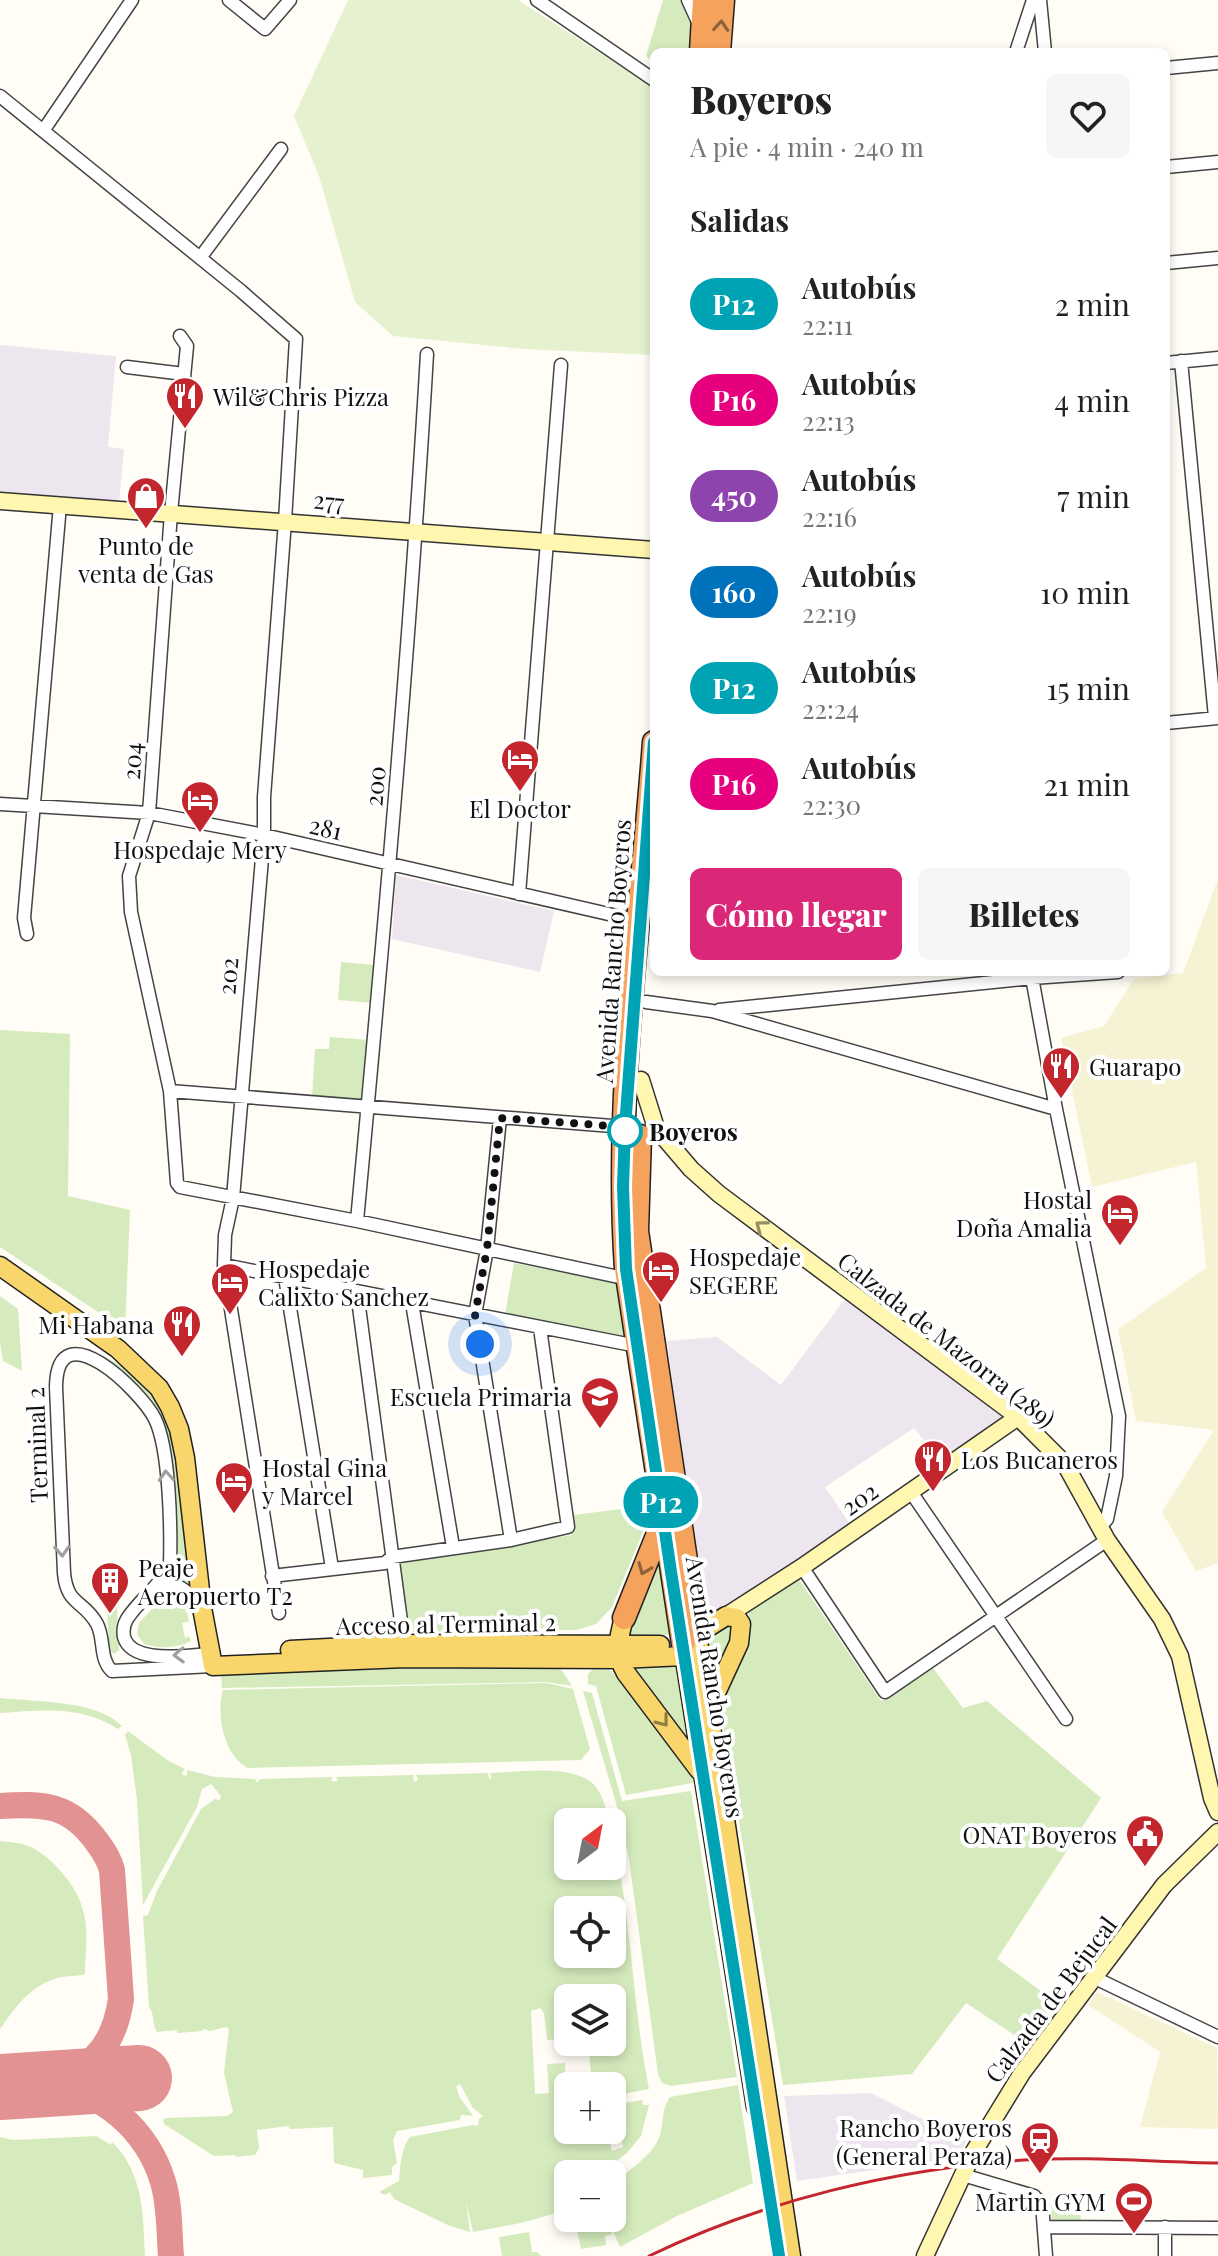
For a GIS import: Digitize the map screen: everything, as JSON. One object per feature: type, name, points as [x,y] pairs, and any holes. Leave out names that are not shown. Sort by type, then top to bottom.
[{"type":"highway","points":[[702,42],[704,0]]},
{"type":"highway","points":[[719,48],[723,0]]},
{"type":"highway","name":"Avenida Rancho Boyeros","points":[[650,828],[637,1231],[688,1645]]},
{"type":"highway","name":"Avenida Rancho Boyeros","points":[[646,913],[625,1127],[623,1219],[637,1346],[664,1520],[688,1645]]},
{"type":"highway","points":[[624,1618],[664,1520]]},
{"type":"main road","points":[[0,1266],[118,1349],[159,1388],[170,1407],[179,1429],[185,1458],[211,1660]]},
{"type":"main road","points":[[593,1646],[624,1618]]},
{"type":"main road","points":[[624,1618],[618,1653],[626,1673],[689,1754],[706,1784]]},
{"type":"main road","points":[[688,1645],[733,1618],[742,1630],[708,1711]]},
{"type":"main road","name":"Acceso al Terminal 2","points":[[405,1651],[618,1653],[688,1645]]},
{"type":"main road","name":"Avenida Rancho Boyeros","points":[[688,1645],[708,1711],[791,2256]]},
{"type":"main road","name":"Avenida Rancho Boyeros","points":[[688,1645],[706,1784],[779,2256]]},
{"type":"main road","name":"Acceso al Terminal 2","points":[[211,1660],[593,1646],[618,1653]]},
{"type":"street","points":[[43,131],[132,0]]},
{"type":"street","points":[[229,0],[265,29],[290,0]]},
{"type":"street","points":[[537,0],[650,77]]},
{"type":"street","points":[[688,0],[702,42]]},
{"type":"street","points":[[1017,48],[1033,0]]},
{"type":"street","points":[[1040,0],[1045,48]]},
{"type":"street","points":[[1170,68],[1218,63]]},
{"type":"street","points":[[0,116],[5,100],[200,258],[281,149]]},
{"type":"street","points":[[1170,167],[1218,162]]},
{"type":"street","name":"202","points":[[200,258],[296,339],[264,797],[264,835],[233,1198],[225,1235],[224,1265],[279,1613]]},
{"type":"street","points":[[1170,263],[1218,258]]},
{"type":"street","name":"204","points":[[180,336],[187,346],[171,513],[149,813],[129,876],[131,912],[170,1091],[178,1185],[233,1198]]},
{"type":"street","name":"200","points":[[357,1221],[417,532],[427,354]]},
{"type":"street","points":[[1170,362],[1218,358]]},
{"type":"street","points":[[1170,723],[1217,718],[1181,361]]},
{"type":"street","points":[[519,894],[561,365]]},
{"type":"street","points":[[127,367],[184,374]]},
{"type":"street","name":"277","points":[[0,501],[650,550]]},
{"type":"street","points":[[27,934],[24,918],[60,505]]},
{"type":"street","points":[[1203,593],[1218,593]]},
{"type":"street","name":"281","points":[[0,804],[149,813],[264,835],[519,894],[646,913]]},
{"type":"street","points":[[712,1011],[1023,976]]},
{"type":"street","points":[[802,1567],[885,1692],[994,1616],[1104,1533],[1116,1476],[1119,1416],[1032,976]]},
{"type":"street","points":[[646,1002],[712,1011],[1056,1109]]},
{"type":"street","name":"Calzada de Mazorra (289)","points":[[641,1080],[656,1128],[691,1169],[719,1194],[1018,1417],[1065,1464],[1104,1533],[1162,1619],[1180,1656],[1212,1798],[1218,1812]]},
{"type":"street","points":[[170,1091],[625,1127]]},
{"type":"street","points":[[500,1118],[487,1249],[475,1315],[511,1540]]},
{"type":"street","points":[[233,1198],[628,1279]]},
{"type":"street","points":[[224,1265],[637,1346]]},
{"type":"street","points":[[285,1277],[332,1568]]},
{"type":"street","points":[[357,1292],[405,1651]]},
{"type":"street","points":[[412,1303],[453,1547]]},
{"type":"street","points":[[272,1576],[385,1563],[392,1557],[511,1540],[568,1527],[540,1328]]},
{"type":"street","name":"Terminal 2","points":[[70,1355],[89,1356],[114,1372],[144,1401],[160,1431],[167,1476],[170,1566],[126,1621],[123,1633],[129,1646],[148,1656],[211,1660],[112,1671],[107,1665],[95,1620],[68,1594],[64,1573],[56,1387],[60,1364],[70,1355]]},
{"type":"street","name":"202","points":[[733,1618],[750,1601],[1018,1417]]},
{"type":"street","points":[[911,1492],[1066,1719]]},
{"type":"street","points":[[151,1590],[161,1584],[176,1585],[189,1593],[202,1608]]},
{"type":"street","name":"Calzada de Bejucal","points":[[925,2256],[963,2175],[1009,2092],[1164,1885],[1218,1832]]},
{"type":"street","points":[[1095,1978],[1218,2037]]},
{"type":"street","points":[[963,2175],[1034,2196],[1042,2204],[1046,2256]]},
{"type":"street","points":[[1046,2227],[1218,2228]]},
{"type":"street","points":[[1165,2227],[1165,2256]]},
{"type":"shaded area","points":[[0,345],[116,356],[108,447],[124,449],[119,503],[0,492]]},
{"type":"shaded area","points":[[396,875],[554,911],[540,972],[392,939]]},
{"type":"shaded area","points":[[1218,879],[1218,1563],[1196,1571],[1162,1512],[1214,1430],[1136,1421],[1118,1329],[1206,1268],[1196,1162],[1092,1187],[1061,1038],[1104,1026],[1134,979],[1183,973]]},
{"type":"shaded area","points":[[845,1299],[1007,1419],[942,1462],[914,1428],[825,1487],[852,1527],[705,1621],[667,1341],[717,1337],[781,1385]]},
{"type":"shaded area","points":[[1097,1992],[1217,2048],[1216,2129],[1140,2127],[1160,2052],[1088,2005]]},
{"type":"shaded area","points":[[871,2093],[966,2141],[958,2158],[797,2181],[784,2096]]},
{"type":"green space","points":[[348,0],[518,0],[648,84],[650,355],[524,349],[393,336],[355,302],[319,176],[294,116]]},
{"type":"green space","points":[[663,0],[680,0],[692,23],[694,48],[650,48],[650,59],[646,56]]},
{"type":"green space","points":[[341,962],[376,965],[373,1003],[338,1000]]},
{"type":"green space","points":[[0,1030],[70,1034],[68,1196],[130,1210],[125,1330],[0,1247]]},
{"type":"green space","points":[[330,1037],[370,1040],[365,1103],[312,1098],[315,1049],[329,1049]]},
{"type":"green space","points":[[514,1263],[618,1284],[625,1339],[505,1315]]},
{"type":"green space","points":[[0,1296],[18,1309],[22,1371],[3,1361]]},
{"type":"green space","points":[[97,1353],[140,1380],[154,1395],[167,1420],[179,1466],[193,1587],[171,1576],[178,1563],[173,1475],[170,1452],[156,1411],[128,1377]]},
{"type":"green space","points":[[654,1505],[612,1607],[596,1624],[577,1630],[410,1632],[400,1562],[572,1535],[573,1515]]},
{"type":"green space","points":[[660,1554],[670,1635],[629,1636],[628,1635]]},
{"type":"green space","points":[[798,1578],[881,1701],[933,1668],[963,1708],[987,1701],[1101,1798],[997,1959],[1059,2004],[1028,2044],[966,2003],[912,2074],[783,2085],[720,1708],[750,1610]]},
{"type":"green space","points":[[173,1595],[185,1604],[189,1621],[182,1623],[185,1638],[189,1636],[191,1641],[168,1647],[144,1644],[137,1634],[139,1623],[164,1596]]},
{"type":"green space","points":[[110,1600],[116,1602],[117,1607],[119,1650],[114,1654],[109,1650],[107,1603]]},
{"type":"green space","points":[[724,1627],[735,1631],[712,1687],[707,1638]]},
{"type":"green space","points":[[425,1662],[554,1664],[572,1686],[546,1682],[222,1688],[223,1672]]},
{"type":"green space","points":[[676,1663],[689,1741],[632,1668],[634,1664]]},
{"type":"green space","points":[[593,1669],[609,1670],[615,1675],[697,1785],[692,1783],[626,1795],[596,1686],[588,1684],[588,1674]]},
{"type":"green space","points":[[547,1683],[573,1689],[590,1749],[581,1760],[248,1768],[239,1762],[227,1744],[221,1722],[223,1690]]},
{"type":"green space","points":[[583,1691],[592,1693],[622,1801],[691,1791],[737,2077],[671,2086],[662,2083],[658,2074],[626,1846],[626,1808],[617,1808]]},
{"type":"green space","points":[[0,1698],[82,1707],[111,1717],[122,1726],[118,1729],[90,1716],[61,1711],[0,1713]]},
{"type":"green space","points":[[128,1731],[167,1760],[185,1769],[182,1773],[184,1776],[187,1770],[215,1777],[255,1779],[257,1783],[260,1779],[333,1777],[331,1780],[335,1782],[338,1780],[336,1777],[414,1775],[416,1782],[416,1775],[488,1773],[489,1779],[492,1778],[490,1773],[531,1771],[575,1774],[586,1779],[595,1786],[606,1808],[554,1808],[554,1880],[622,1880],[624,1896],[554,1896],[554,1968],[626,1968],[626,1913],[649,2089],[626,2093],[626,2072],[591,2072],[589,2056],[626,2056],[626,1984],[554,1984],[554,2040],[547,2040],[544,2013],[540,2008],[531,2011],[535,2094],[549,2093],[547,2064],[565,2063],[565,2072],[554,2072],[554,2144],[610,2144],[612,2151],[623,2147],[622,2144],[626,2144],[626,2103],[642,2100],[643,2105],[649,2105],[641,2136],[618,2160],[554,2160],[554,2214],[473,2232],[466,2202],[470,2232],[450,2226],[394,2199],[390,2192],[385,2195],[379,2192],[399,2181],[403,2152],[410,2137],[478,2126],[483,2116],[473,2108],[460,2084],[456,2086],[459,2096],[473,2116],[461,2115],[460,2120],[397,2131],[393,2140],[397,2163],[392,2167],[392,2175],[363,2178],[363,2170],[334,2163],[333,2127],[290,2129],[288,2126],[257,2130],[259,2148],[255,2155],[236,2157],[214,2156],[164,2124],[165,2118],[227,2116],[233,2112],[224,2073],[229,2029],[178,2033],[176,2030],[157,2032],[155,2029],[149,2007],[143,1916],[148,1915],[157,1891],[201,1809],[215,1799],[220,1800],[221,1796],[211,1784],[202,1789],[197,1807],[143,1905],[131,1755],[125,1735]]},
{"type":"green space","points":[[0,1841],[31,1847],[56,1865],[80,1901],[86,1934],[85,1974],[58,1978],[36,1988],[0,2029]]},
{"type":"green space","points":[[738,2085],[753,2183],[675,2217],[620,2247],[614,2232],[626,2232],[626,2173],[654,2147],[670,2097]]},
{"type":"green space","points":[[96,2136],[111,2145],[112,2142],[123,2154],[136,2181],[144,2225],[145,2256],[0,2256],[0,2137],[13,2140]]},
{"type":"green space","points":[[1071,2200],[1079,2206],[1081,2218],[1077,2222],[1055,2223],[1051,2205]]},
{"type":"green space","points":[[529,2232],[532,2252],[541,2256],[502,2256],[499,2237]]},
{"type":"green space","points":[[577,2232],[611,2232],[605,2236],[606,2245],[581,2249]]},
{"type":"taxiway","points":[[0,1806],[42,1806],[66,1813],[87,1829],[104,1852],[112,1870],[121,1999],[112,2033],[95,2057],[84,2066],[39,2084]]},
{"type":"taxiway","points":[[47,2085],[86,2094],[103,2104],[120,2116],[146,2146],[163,2182],[171,2256]]},
{"type":"runway","points":[[0,2087],[139,2078]]},
{"type":"railway","points":[[649,2256],[693,2236],[785,2203],[927,2171],[1047,2159],[1218,2163]]},
{"type":"bus line","name":"P12","points":[[650,791],[625,1127],[623,1187],[626,1269],[779,2256]]},
{"type":"place","name":"Wil&Chris Pizza","points":[[185,430]]},
{"type":"place","name":"Punto de venta de Gas","points":[[146,530]]},
{"type":"place","name":"El Doctor","points":[[520,793]]},
{"type":"place","name":"Hospedaje Mery","points":[[200,834]]},
{"type":"place","name":"Guarapo","points":[[1061,1100]]},
{"type":"place","name":"Boyeros","points":[[625,1131]]},
{"type":"place","name":"Hostal Doña Amalia","points":[[1120,1247]]},
{"type":"place","name":"Hospedaje SEGERE","points":[[661,1304]]},
{"type":"place","name":"Hospedaje Calixto Sanchez","points":[[230,1316]]},
{"type":"place","name":"Mi Habana","points":[[182,1358]]},
{"type":"place","name":"Escuela Primaria","points":[[600,1430]]},
{"type":"place","name":"Los Bucaneros","points":[[933,1493]]},
{"type":"place","name":"Hostal Gina y Marcel","points":[[234,1515]]},
{"type":"place","name":"Peaje Aeropuerto T2","points":[[110,1615]]},
{"type":"place","name":"ONAT Boyeros","points":[[1145,1868]]},
{"type":"place","name":"Rancho Boyeros (General Peraza)","points":[[1040,2175]]},
{"type":"place","name":"Martin GYM","points":[[1134,2235]]},
{"type":"route","points":[[480,1344],[475,1315],[487,1249],[500,1118],[625,1127],[625,1131]]}]
